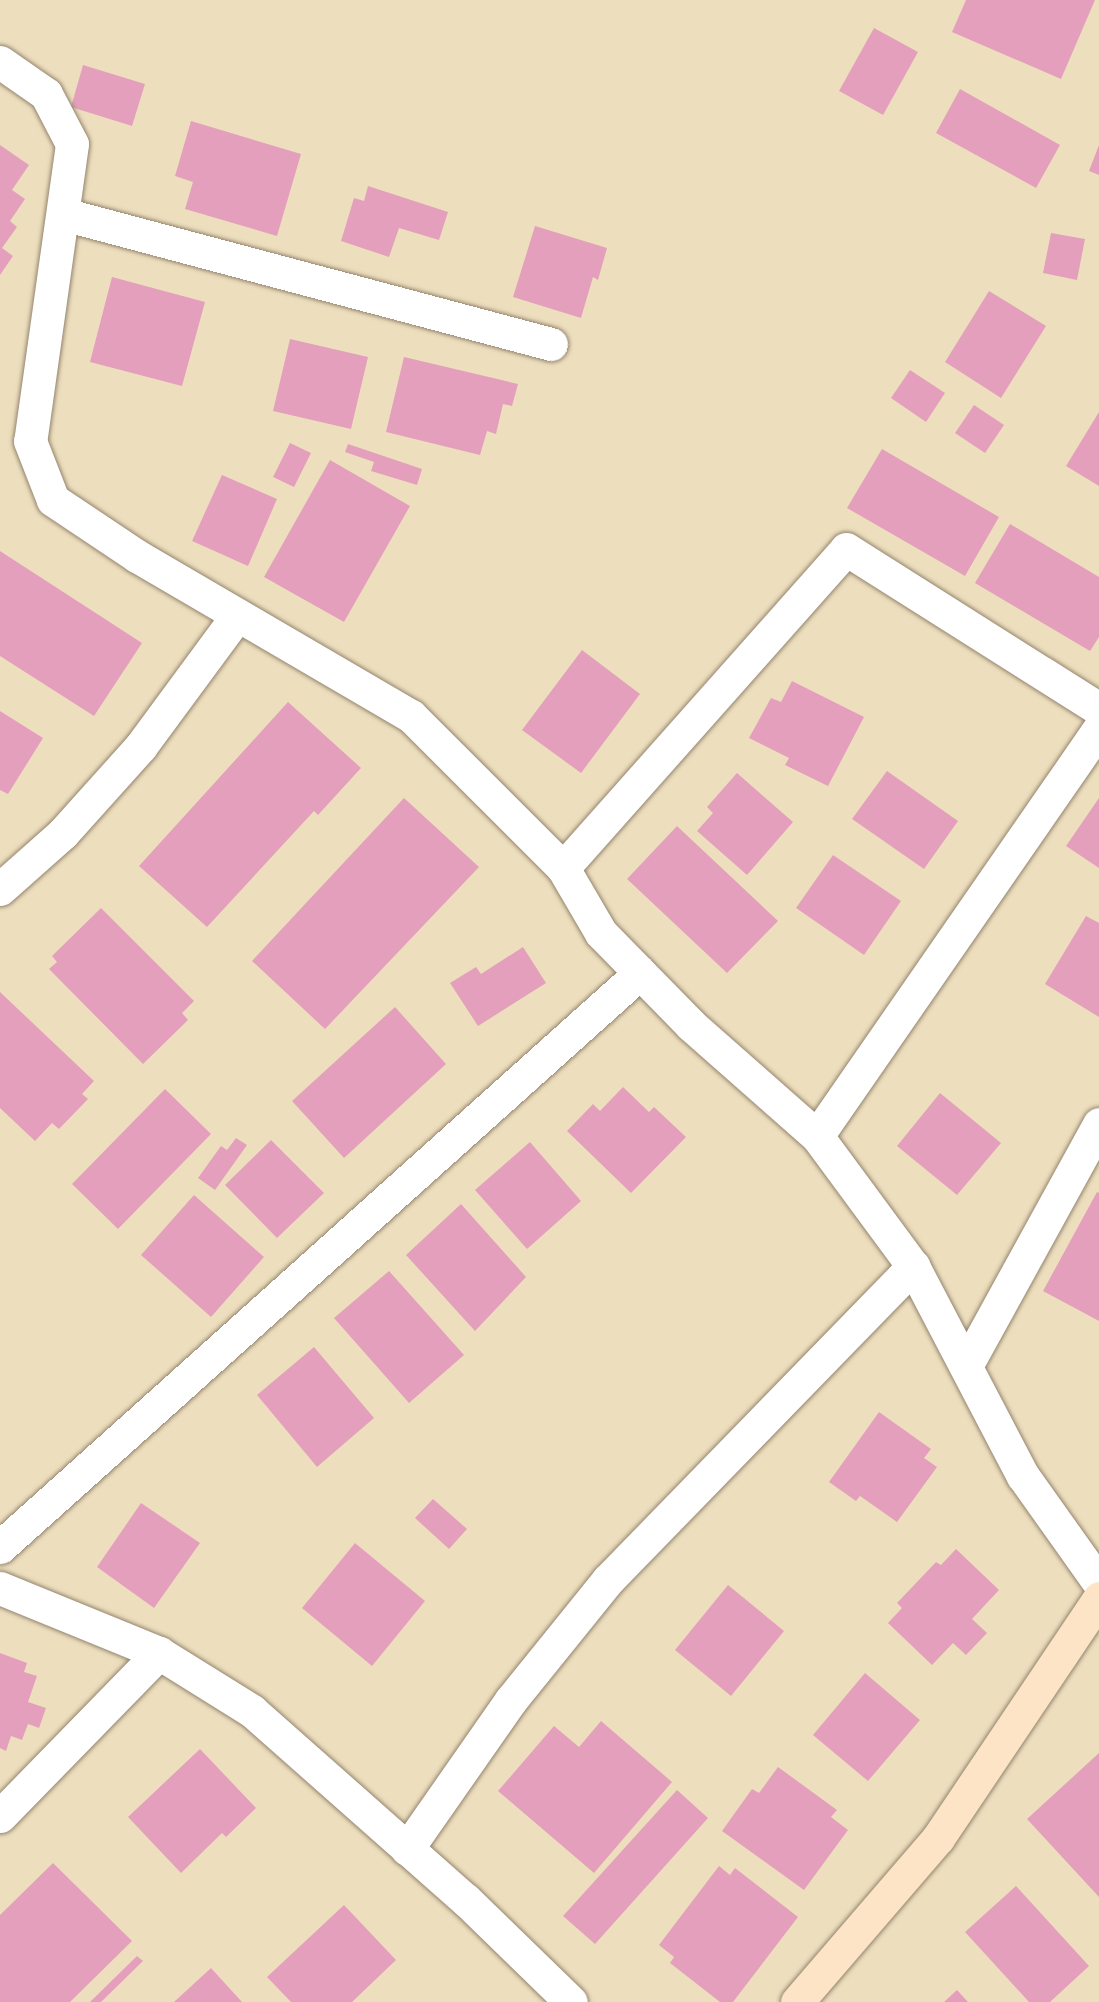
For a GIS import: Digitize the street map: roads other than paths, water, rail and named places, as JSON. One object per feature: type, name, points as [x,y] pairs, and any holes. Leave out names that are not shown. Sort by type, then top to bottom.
[{"type":"street","points":[[0,62],[46,94],[72,144],[30,441],[53,500],[237,616],[411,716],[562,868],[601,933],[691,1025],[817,1136],[913,1266],[1023,1476],[1099,1583]]},
{"type":"street","points":[[63,214],[551,344]]},
{"type":"street","points":[[562,868],[846,549],[1099,709]]},
{"type":"street","points":[[0,890],[63,833],[141,746],[237,616]]},
{"type":"street","points":[[817,1136],[1099,728]]},
{"type":"street","points":[[0,1547],[640,973]]},
{"type":"street","points":[[966,1366],[1099,1124]]},
{"type":"street","points":[[407,1849],[511,1700],[608,1580],[913,1266]]},
{"type":"street","points":[[0,1588],[159,1653],[252,1711],[407,1849],[572,2002]]},
{"type":"street","points":[[797,2002],[938,1838],[1099,1598]]},
{"type":"street","points":[[0,1815],[159,1653]]}]
